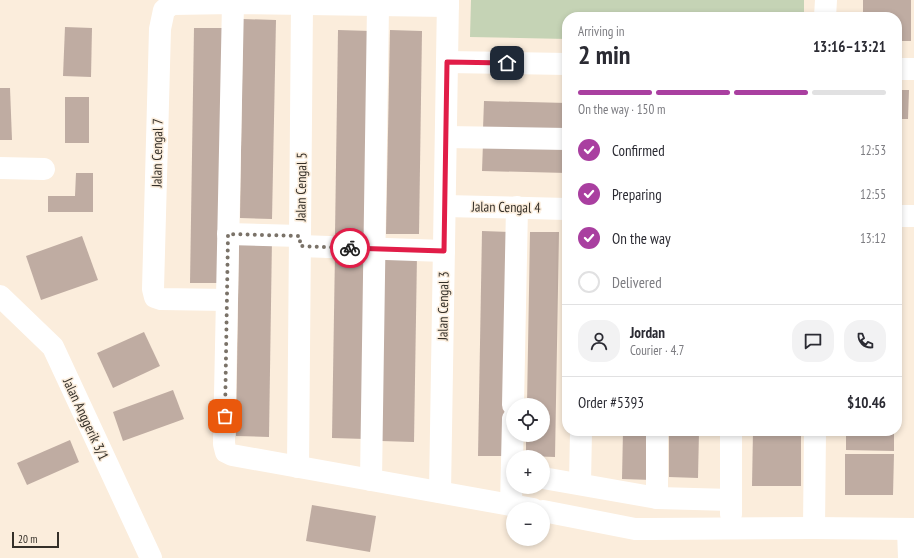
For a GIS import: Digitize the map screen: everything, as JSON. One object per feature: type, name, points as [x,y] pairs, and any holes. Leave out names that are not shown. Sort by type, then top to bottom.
[{"type":"street","points":[[825,12],[826,0]]},
{"type":"street","points":[[448,3],[378,6],[233,3],[224,444],[226,452],[232,455],[506,504]]},
{"type":"street","name":"Jalan Cengal 7","points":[[227,300],[161,299],[155,297],[153,289],[160,29],[164,10],[172,4],[233,3]]},
{"type":"street","name":"Jalan Cengal 3","points":[[440,492],[448,3]]},
{"type":"street","name":"Jalan Cengal 5","points":[[298,467],[302,4]]},
{"type":"street","points":[[371,480],[378,6]]},
{"type":"street","points":[[447,62],[562,64]]},
{"type":"street","points":[[902,69],[914,69]]},
{"type":"street","points":[[446,137],[562,140]]},
{"type":"street","points":[[0,168],[44,168]]},
{"type":"street","name":"Jalan Cengal 4","points":[[445,206],[562,209]]},
{"type":"street","points":[[513,398],[517,208]]},
{"type":"street","points":[[902,216],[914,216]]},
{"type":"street","points":[[228,234],[374,249],[444,251]]},
{"type":"street","name":"Jalan Anggerik 3/1","points":[[0,296],[53,347],[151,558]]},
{"type":"street","points":[[580,483],[581,436]]},
{"type":"street","points":[[656,498],[657,436]]},
{"type":"street","points":[[731,436],[731,529]]},
{"type":"street","points":[[814,528],[815,436]]},
{"type":"street","points":[[550,479],[580,483],[656,498],[731,500]]},
{"type":"street","points":[[550,512],[635,529],[911,529],[909,558]]},
{"type":"green space","points":[[471,0],[804,0],[804,12],[562,12],[562,39],[470,37]]},
{"type":"building","points":[[863,0],[911,0],[911,41],[902,41],[902,12],[863,12]]},
{"type":"building","points":[[243,19],[276,20],[272,219],[240,218]]},
{"type":"building","points":[[65,27],[92,28],[91,77],[63,76]]},
{"type":"building","points":[[194,28],[227,28],[222,283],[190,283]]},
{"type":"building","points":[[338,30],[371,31],[367,234],[335,234]]},
{"type":"building","points":[[390,30],[422,31],[419,234],[386,234]]},
{"type":"building","points":[[0,88],[10,88],[12,140],[0,140]]},
{"type":"building","points":[[902,90],[909,90],[908,119],[902,119]]},
{"type":"building","points":[[65,97],[89,97],[89,143],[65,143]]},
{"type":"building","points":[[484,101],[562,103],[562,131],[483,129]]},
{"type":"building","points":[[483,143],[562,145],[562,173],[482,171]]},
{"type":"building","points":[[76,173],[93,173],[93,212],[48,212],[48,196],[75,196]]},
{"type":"building","points":[[482,231],[512,232],[509,398],[506,398],[506,442],[508,442],[508,450],[506,450],[506,456],[478,456]]},
{"type":"building","points":[[530,232],[559,232],[555,457],[550,457],[550,450],[526,450],[526,442],[550,442],[550,398],[527,398]]},
{"type":"building","points":[[82,236],[98,280],[41,300],[26,256]]},
{"type":"building","points":[[239,238],[272,238],[269,437],[236,436]]},
{"type":"building","points":[[335,252],[368,252],[365,439],[332,438]]},
{"type":"building","points":[[384,254],[417,255],[414,442],[381,441]]},
{"type":"building","points":[[144,332],[160,366],[113,388],[97,353]]},
{"type":"building","points":[[173,390],[184,419],[123,441],[113,412]]},
{"type":"building","points":[[623,436],[653,436],[652,480],[622,479]]},
{"type":"building","points":[[669,436],[699,436],[698,478],[669,477]]},
{"type":"building","points":[[753,436],[801,436],[801,486],[752,486]]},
{"type":"building","points":[[846,436],[894,436],[894,451],[846,450]]},
{"type":"building","points":[[70,440],[79,462],[27,485],[17,463]]},
{"type":"building","points":[[845,454],[894,454],[893,495],[845,495]]},
{"type":"building","points":[[312,505],[376,516],[370,552],[306,541]]},
{"type":"way so far","points":[[225,416],[228,234],[300,236],[300,246],[350,248]]},
{"type":"route","points":[[350,248],[444,251],[447,62],[507,63]]}]
